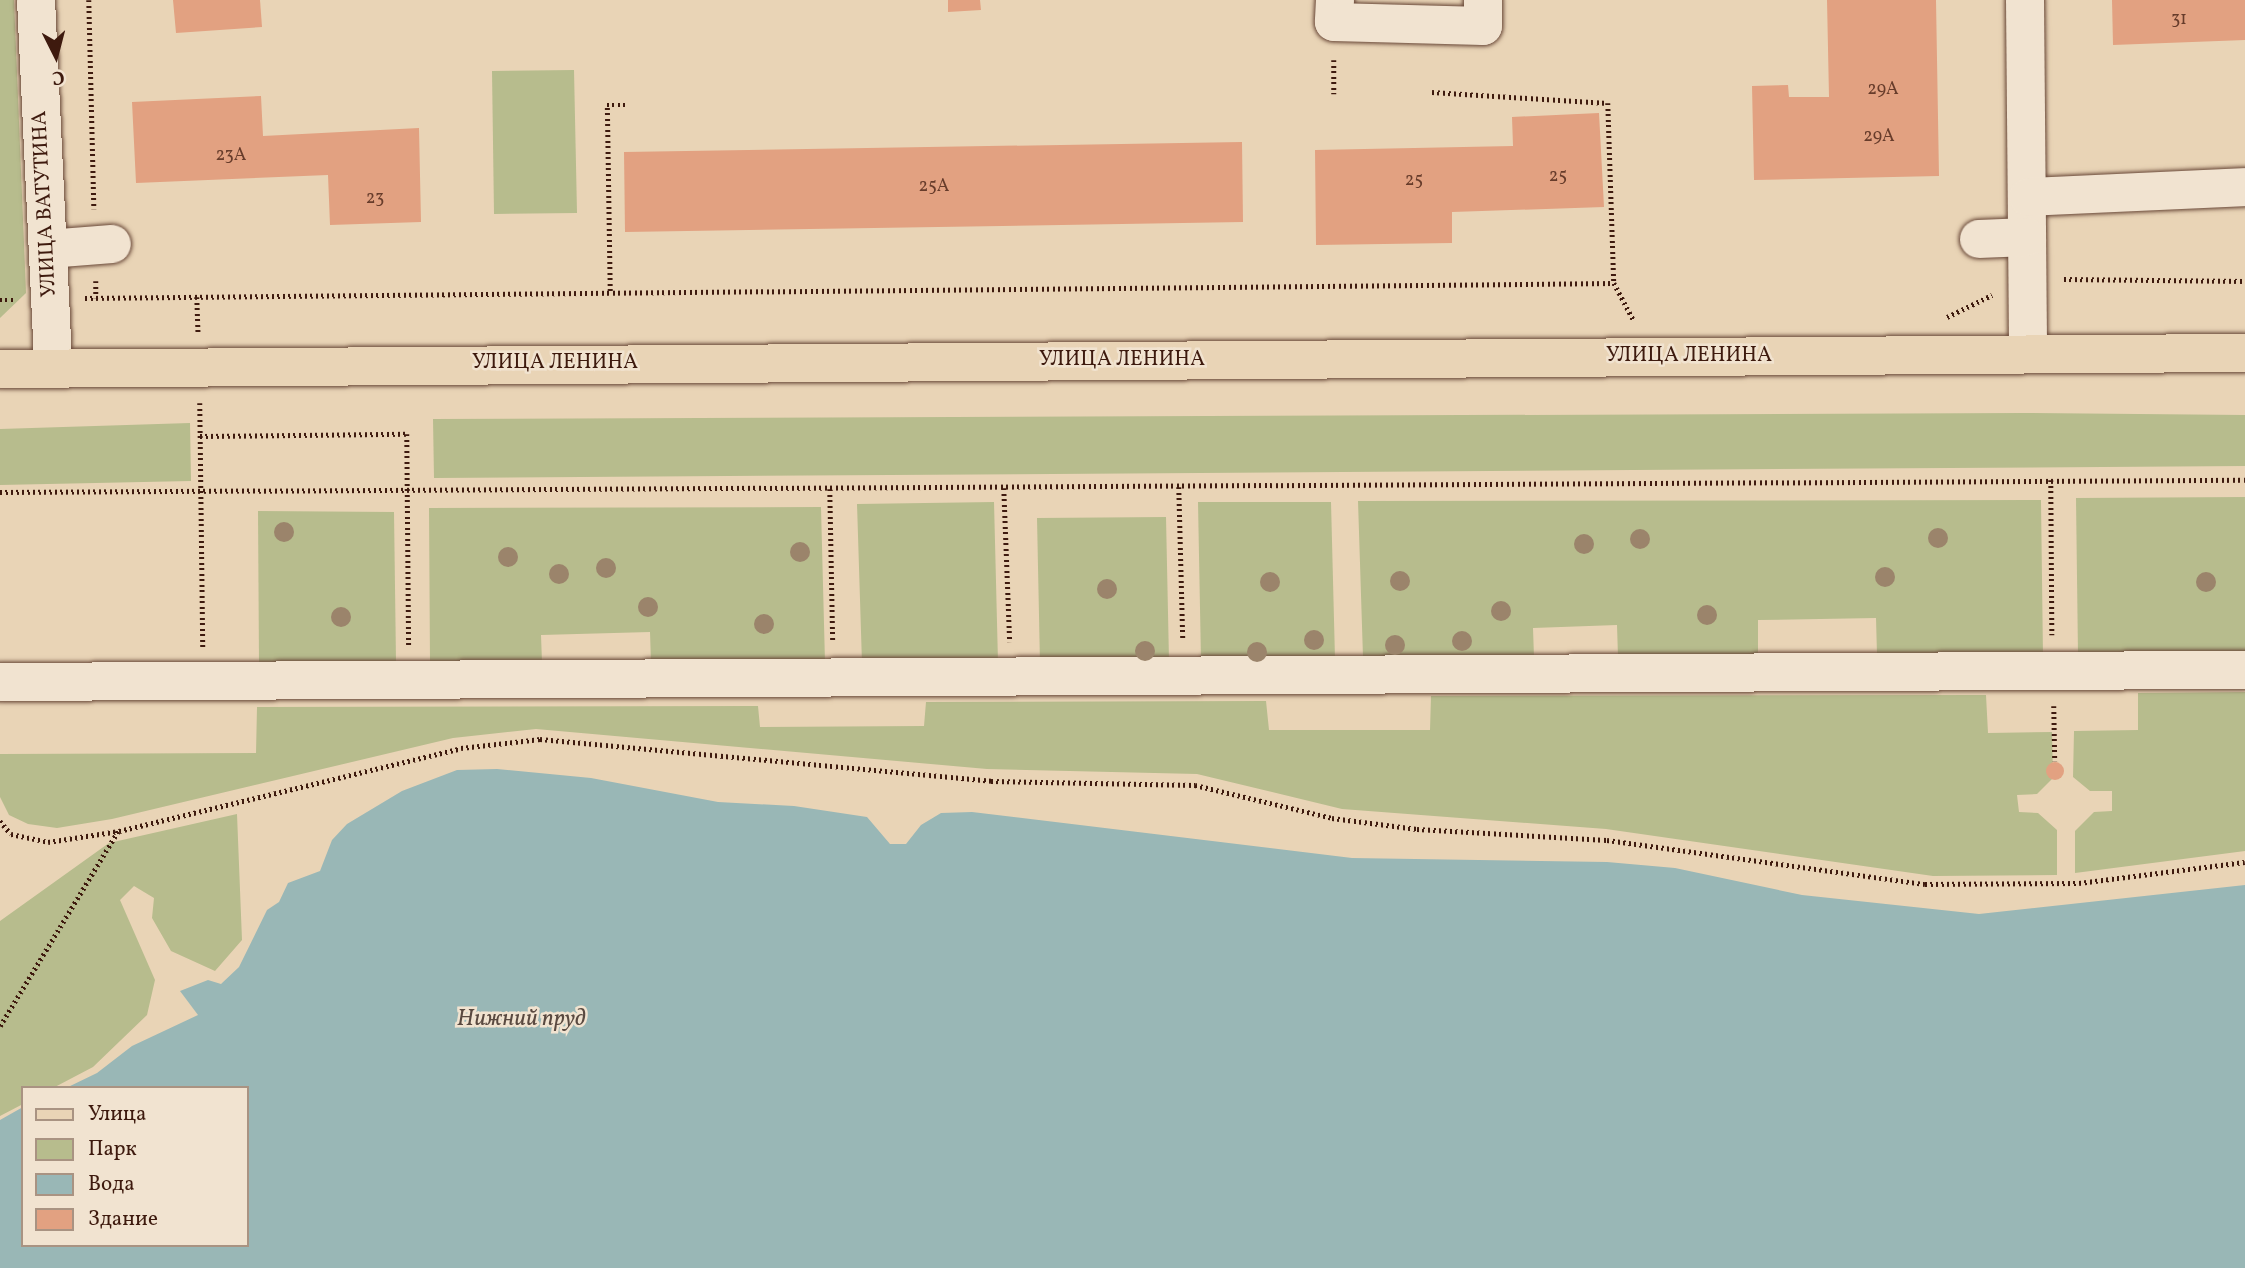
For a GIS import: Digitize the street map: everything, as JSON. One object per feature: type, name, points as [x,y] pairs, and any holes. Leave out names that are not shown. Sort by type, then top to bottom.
[{"type":"main road","name":"УЛИЦА ЛЕНИНА","points":[[0,369],[53,366],[2245,353]]},
{"type":"street","name":"УЛИЦА ВАТУТИНА","points":[[36,0],[53,366]]},
{"type":"street","points":[[1335,0],[1334,22],[1483,26],[1483,0]]},
{"type":"street","points":[[2025,0],[2028,354]]},
{"type":"street","points":[[2028,197],[2245,187]]},
{"type":"street","points":[[1979,239],[2027,237]]},
{"type":"street","points":[[48,249],[104,245]]},
{"type":"street","points":[[0,682],[2245,670]]},
{"type":"path","points":[[89,0],[104,245],[96,298]]},
{"type":"path","points":[[1432,92],[1608,103],[1615,283],[1635,323],[1649,322]]},
{"type":"path","points":[[610,291],[607,105],[627,105]]},
{"type":"path","points":[[1943,318],[2026,278],[2245,281]]},
{"type":"path","points":[[0,300],[610,291],[1615,283]]},
{"type":"path","points":[[200,436],[407,434],[410,681]]},
{"type":"path","points":[[2051,480],[2055,761]]},
{"type":"path","points":[[0,492],[407,492],[2245,480]]},
{"type":"path","points":[[1179,486],[1184,676]]},
{"type":"path","points":[[1004,488],[1011,677]]},
{"type":"path","points":[[830,489],[834,678]]},
{"type":"path","points":[[201,493],[203,680]]},
{"type":"path","points":[[0,821],[11,834],[48,842],[119,831],[461,748],[540,739],[964,779],[1195,785],[1344,820],[1417,829],[1607,840],[1924,884],[2079,883],[2245,862]]},
{"type":"path","points":[[0,1026],[119,831]]},
{"type":"green space","points":[[0,0],[14,0],[26,293],[0,318]]},
{"type":"green space","points":[[574,70],[577,213],[494,214],[492,71]]},
{"type":"green space","points":[[2022,413],[2245,415],[2245,466],[434,478],[433,419]]},
{"type":"green space","points":[[190,423],[191,481],[0,485],[0,429]]},
{"type":"green space","points":[[2245,497],[2245,655],[2078,655],[2076,498]]},
{"type":"green space","points":[[2041,500],[2043,656],[1877,655],[1876,618],[1758,620],[1758,655],[1618,657],[1617,625],[1533,628],[1534,657],[1363,657],[1358,501]]},
{"type":"green space","points":[[994,502],[998,662],[862,664],[857,504]]},
{"type":"green space","points":[[1198,502],[1331,502],[1335,659],[1201,661]]},
{"type":"green space","points":[[821,507],[825,662],[651,663],[650,632],[541,635],[542,662],[430,664],[429,508]]},
{"type":"green space","points":[[258,511],[394,512],[396,662],[259,663]]},
{"type":"green space","points":[[1166,517],[1169,661],[1040,664],[1037,518]]},
{"type":"green space","points":[[2245,692],[2245,851],[2075,873],[2075,831],[2094,812],[2112,811],[2112,791],[2090,791],[2073,777],[2074,731],[2138,730],[2138,693]]},
{"type":"green space","points":[[1986,695],[1988,733],[2052,732],[2053,778],[2037,794],[2017,795],[2019,812],[2038,813],[2057,830],[2057,875],[1933,876],[1606,829],[1342,809],[1197,774],[987,769],[536,729],[453,738],[112,819],[57,828],[28,824],[9,815],[0,797],[0,754],[256,753],[257,707],[758,706],[760,727],[924,726],[926,702],[1266,701],[1269,730],[1430,730],[1431,696]]},
{"type":"green space","points":[[237,814],[242,940],[215,971],[171,951],[152,918],[154,898],[134,886],[120,900],[155,980],[147,1015],[93,1067],[57,1086],[21,1086],[21,1105],[0,1116],[0,921],[109,843]]},
{"type":"water","name":"Нижний пруд","points":[[497,769],[591,778],[718,802],[794,806],[867,817],[890,844],[906,844],[921,825],[941,813],[972,812],[1352,858],[1607,862],[1675,868],[1802,895],[1979,914],[2245,885],[2245,1268],[0,1268],[0,1120],[21,1108],[21,1247],[248,1247],[248,1086],[70,1086],[97,1073],[132,1046],[198,1015],[180,991],[208,980],[221,984],[239,967],[267,910],[279,902],[288,883],[320,871],[332,840],[347,824],[402,791],[457,770]]},
{"type":"building","points":[[173,0],[260,0],[262,27],[176,33]]},
{"type":"building","points":[[948,0],[980,0],[981,10],[948,12]]},
{"type":"building","points":[[1827,0],[1936,0],[1939,176],[1754,180],[1752,86],[1788,85],[1789,97],[1829,97]]},
{"type":"building","points":[[2112,0],[2245,0],[2245,40],[2113,45]]},
{"type":"building","points":[[261,96],[263,136],[419,128],[421,222],[330,225],[328,175],[136,183],[132,102]]},
{"type":"building","points":[[1599,113],[1604,207],[1452,212],[1452,243],[1316,245],[1315,150],[1513,146],[1512,117]]},
{"type":"building","points":[[1242,142],[1243,222],[625,232],[624,152]]},
{"type":"building","points":[[2051,762],[2059,762],[2064,771],[2062,778],[2051,780],[2046,775],[2046,767]]}]
